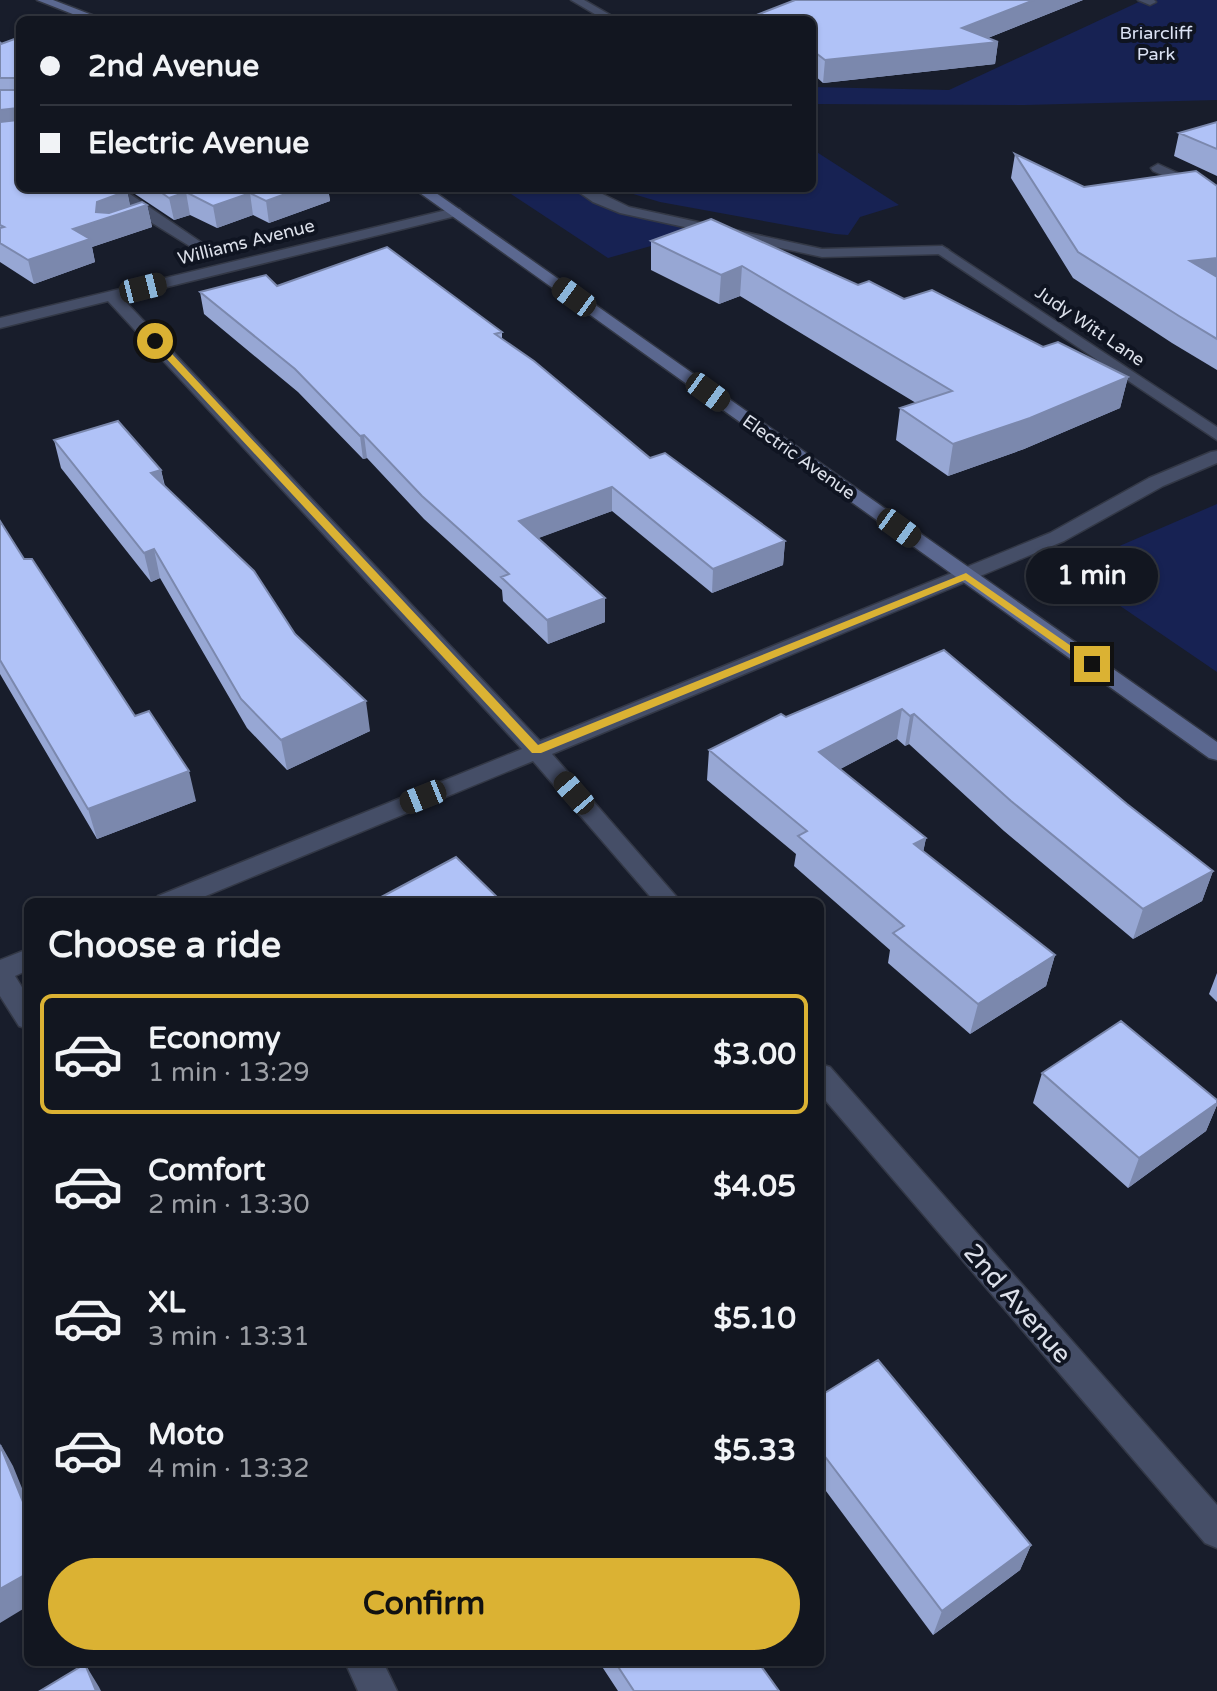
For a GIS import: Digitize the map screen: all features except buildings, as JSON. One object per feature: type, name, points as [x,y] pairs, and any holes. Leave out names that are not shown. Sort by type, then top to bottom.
[{"type":"street","points":[[42,0],[88,16]]},
{"type":"street","points":[[576,0],[606,16]]},
{"type":"street","points":[[1158,168],[1217,196]]},
{"type":"street","points":[[117,192],[140,218],[179,231],[201,247]]},
{"type":"street","name":"Electric Avenue","points":[[426,192],[1217,753]]},
{"type":"street","name":"Judy Witt Lane","points":[[588,192],[625,210],[822,253],[942,250],[1217,435]]},
{"type":"street","name":"Williams Avenue","points":[[0,323],[455,212]]},
{"type":"street","points":[[112,296],[536,750],[666,898]]},
{"type":"street","points":[[177,898],[966,576],[1057,537],[1156,482],[1217,456]]},
{"type":"street","points":[[24,961],[0,972],[24,1012]]},
{"type":"street","name":"2nd Avenue","points":[[824,1080],[1217,1531]]},
{"type":"street","points":[[365,1666],[378,1691]]},
{"type":"green space","name":"Briarcliff Park","points":[[1143,0],[1217,0],[1217,100],[1025,105],[816,104],[816,87],[949,90]]},
{"type":"green space","points":[[816,152],[899,205],[860,217],[848,235],[660,202],[626,192],[816,192]]},
{"type":"green space","points":[[508,192],[584,192],[609,204],[719,227],[608,258]]},
{"type":"green space","points":[[1217,504],[1217,672],[1066,569]]},
{"type":"route","points":[[155,341],[536,750],[966,576],[1092,664]]}]
